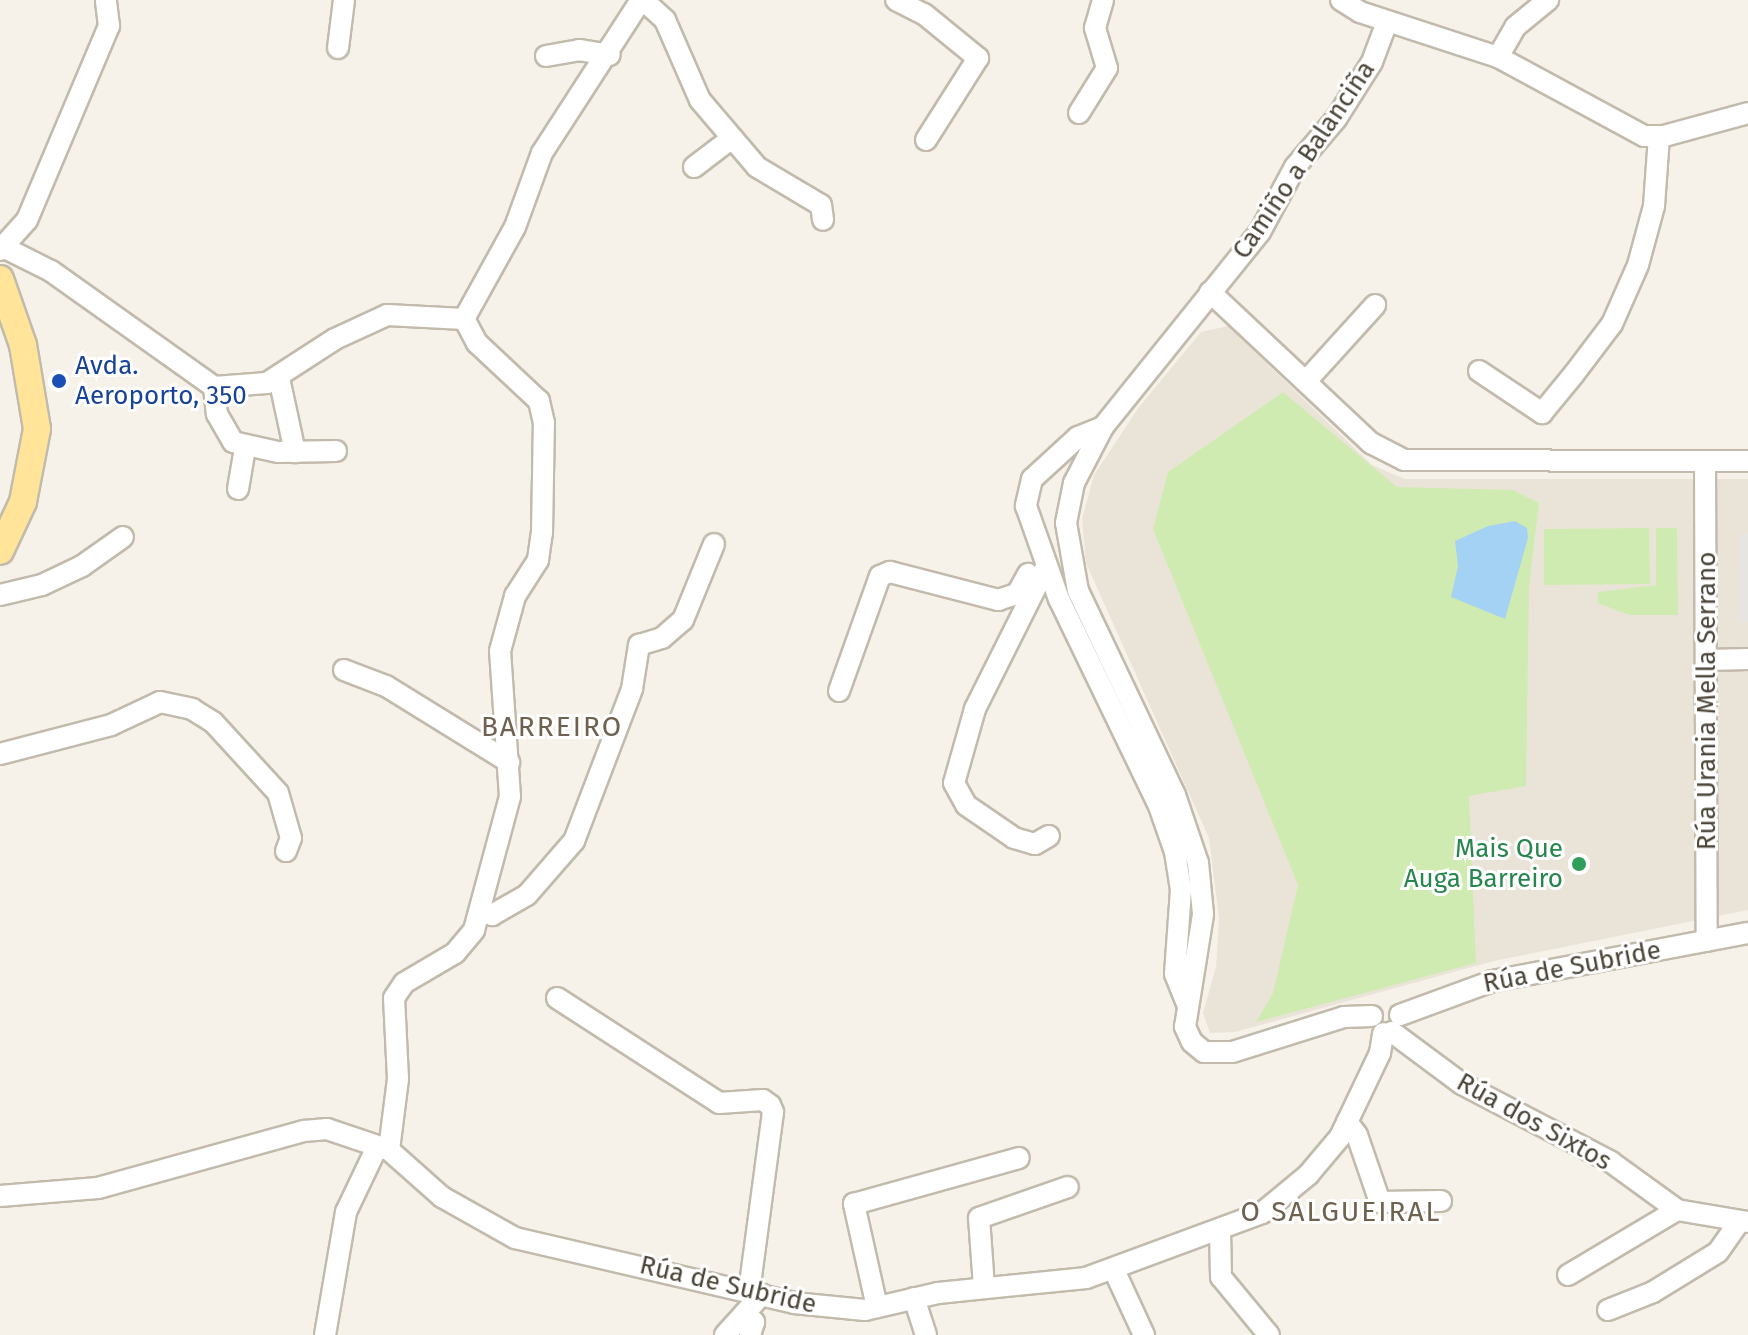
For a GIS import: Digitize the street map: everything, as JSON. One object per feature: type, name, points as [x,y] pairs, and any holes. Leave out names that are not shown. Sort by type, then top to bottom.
[{"type":"main road","points":[[0,279],[7,322],[35,395],[37,429],[23,502],[0,551]]},
{"type":"street","points":[[106,0],[109,26],[27,220],[3,249],[51,271],[214,387],[223,431],[245,448],[336,451]]},
{"type":"street","points":[[338,48],[344,0]]},
{"type":"street","points":[[464,319],[515,227],[542,153],[610,55],[642,0],[665,20],[700,100],[757,167],[821,205],[823,220]]},
{"type":"street","points":[[896,0],[924,14],[978,58],[926,140]]},
{"type":"street","points":[[1079,113],[1107,68],[1095,28],[1103,0]]},
{"type":"street","points":[[1341,0],[1498,57],[1628,129],[1659,137],[1748,113]]},
{"type":"street","points":[[1498,57],[1515,27],[1548,0]]},
{"type":"street","name":"Camiño a Balanciña","points":[[1103,427],[1210,292],[1249,248],[1295,167],[1336,119],[1372,62],[1379,13]]},
{"type":"street","points":[[546,56],[579,50],[610,55]]},
{"type":"street","points":[[1479,371],[1542,413],[1574,374],[1612,324],[1638,265],[1654,206],[1659,137]]},
{"type":"street","points":[[694,167],[732,138]]},
{"type":"street","points":[[1210,292],[1308,379],[1371,443],[1404,460],[1748,461]]},
{"type":"street","points":[[1308,379],[1375,305]]},
{"type":"street","points":[[214,387],[279,378],[368,320],[387,315],[464,319]]},
{"type":"street","points":[[325,1335],[346,1212],[383,1148],[398,1079],[394,998],[404,983],[455,953],[481,911],[510,797],[500,651],[515,596],[538,560],[544,423],[531,391],[477,343],[464,319]]},
{"type":"street","points":[[279,378],[295,452]]},
{"type":"street","points":[[1103,427],[1078,437],[1026,489],[1026,506],[1043,560],[1159,806],[1175,852],[1181,890],[1175,974],[1187,1004]]},
{"type":"street","points":[[1103,427],[1068,503],[1069,560],[1192,841],[1203,914],[1185,1027],[1192,1042],[1204,1052],[1218,1054],[1344,1017],[1387,1024]]},
{"type":"street","points":[[238,489],[245,448]]},
{"type":"street","name":"Rúa Urania Mella Serrano","points":[[1705,461],[1707,941]]},
{"type":"street","points":[[0,595],[42,585],[82,566],[123,537]]},
{"type":"street","points":[[481,911],[492,915],[527,895],[574,841],[632,689],[639,645],[662,638],[683,620],[714,544]]},
{"type":"street","points":[[839,691],[880,576],[890,572],[1010,600],[1043,560]]},
{"type":"street","points":[[1043,560],[975,709],[954,783],[966,805],[1014,838],[1035,844],[1049,836]]},
{"type":"street","points":[[1708,660],[1748,659]]},
{"type":"street","points":[[344,670],[386,686],[509,762]]},
{"type":"street","points":[[0,754],[111,725],[160,702],[177,704],[213,722],[278,793],[291,838],[286,851]]},
{"type":"street","name":"Rúa de Subride","points":[[0,1196],[98,1188],[304,1131],[327,1129],[383,1148],[442,1197],[515,1238],[826,1308],[877,1307],[984,1287],[1059,1282],[1114,1270],[1262,1213],[1289,1191],[1340,1137],[1380,1053],[1387,1024],[1493,981],[1748,933]]},
{"type":"street","points":[[557,998],[719,1103],[763,1100],[770,1105],[773,1112],[756,1292],[745,1313],[725,1335]]},
{"type":"street","name":"Rúa dos Sixtos","points":[[1387,1024],[1462,1084],[1611,1162],[1677,1210],[1744,1222]]},
{"type":"street","points":[[1347,1122],[1357,1135],[1380,1202],[1441,1201]]},
{"type":"street","points":[[877,1307],[854,1204],[1019,1158]]},
{"type":"street","points":[[984,1287],[979,1218],[1068,1187]]},
{"type":"street","points":[[1568,1275],[1677,1210]]},
{"type":"street","name":"Rúa dos Sixtos","points":[[1608,1310],[1653,1292],[1718,1252],[1744,1222]]},
{"type":"street","points":[[1220,1229],[1221,1277],[1269,1335]]},
{"type":"street","points":[[1114,1270],[1144,1335]]},
{"type":"street","points":[[914,1298],[926,1335]]},
{"type":"street","points":[[745,1313],[754,1322],[750,1335]]},
{"type":"shaded area","points":[[1228,326],[1372,465],[1405,479],[1748,479],[1748,910],[1494,961],[1235,1032],[1210,1033],[1203,1013],[1216,967],[1219,918],[1209,838],[1086,563],[1082,519],[1094,475],[1139,407],[1201,332]]},
{"type":"shaded area","points":[[1740,533],[1748,534],[1748,622],[1739,622]]},
{"type":"green space","points":[[1283,392],[1397,487],[1513,490],[1539,503],[1529,586],[1526,786],[1469,796],[1476,963],[1256,1022],[1273,993],[1298,885],[1153,529],[1168,472]]},
{"type":"green space","points":[[1649,528],[1650,584],[1544,585],[1544,529]]},
{"type":"green space","points":[[1656,528],[1677,528],[1678,615],[1629,615],[1598,603],[1598,592],[1656,585]]},
{"type":"water","points":[[1515,521],[1527,528],[1528,538],[1505,619],[1451,597],[1458,566],[1455,541],[1488,526]]},
{"type":"place","name":"Avda. Aeroporto, 350","points":[[59,381]]},
{"type":"place","name":"Mais Que Auga Barreiro","points":[[1579,864]]},
{"type":"district","name":"BARREIRO","points":[[552,727]]},
{"type":"district","name":"O SALGUEIRAL","points":[[1341,1212]]}]
